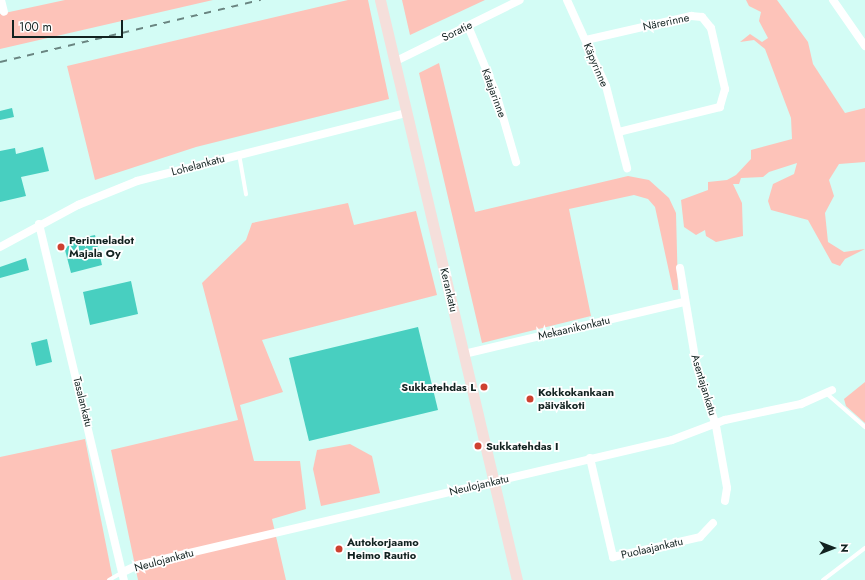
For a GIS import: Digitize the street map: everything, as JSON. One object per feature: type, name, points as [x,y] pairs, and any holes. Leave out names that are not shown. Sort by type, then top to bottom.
[{"type":"street","points":[[1,0],[4,12]]},
{"type":"street","name":"Kerankatu","points":[[380,0],[517,580]]},
{"type":"street","name":"Soratie","points":[[394,62],[520,0]]},
{"type":"street","name":"Käpyrinne","points":[[567,0],[606,86],[627,168]]},
{"type":"street","points":[[833,0],[865,46]]},
{"type":"street","name":"Närerinne","points":[[586,40],[691,16],[702,17],[711,28],[725,89],[722,104],[710,112],[619,132]]},
{"type":"street","name":"Katajarinne","points":[[468,26],[496,93],[516,162]]},
{"type":"street","name":"Lohelankatu","points":[[0,247],[39,224],[137,181],[406,113]]},
{"type":"street","name":"Tasalankatu","points":[[39,224],[123,576]]},
{"type":"street","name":"Asentajankatu","points":[[680,268],[684,302],[696,364],[716,426],[727,488],[725,501]]},
{"type":"street","name":"Mekaanikonkatu","points":[[464,354],[684,302]]},
{"type":"street","name":"Neulojankatu","points":[[123,576],[138,565],[590,458],[716,426],[725,420],[800,404],[829,391]]},
{"type":"street","name":"Puolaajankatu","points":[[590,458],[613,557],[700,537],[713,523]]},
{"type":"lane","points":[[239,154],[246,194]]},
{"type":"lane","points":[[829,391],[865,428]]},
{"type":"lane","points":[[823,580],[865,548]]},
{"type":"lane","points":[[110,580],[123,576]]},
{"type":"shaded area","points":[[65,0],[213,0],[0,49],[0,14]]},
{"type":"shaded area","points":[[348,0],[368,0],[389,99],[196,147],[95,180],[67,66]]},
{"type":"shaded area","points":[[402,0],[485,0],[410,35]]},
{"type":"shaded area","points":[[746,0],[777,0],[808,42],[813,64],[845,113],[865,108],[865,162],[839,164],[829,180],[834,196],[825,213],[828,242],[844,252],[865,249],[845,259],[840,266],[832,263],[808,220],[771,210],[768,201],[773,184],[794,174],[797,163],[769,172],[763,177],[741,178],[739,184],[733,184],[742,203],[743,236],[716,242],[706,236],[705,230],[696,235],[684,227],[681,200],[708,190],[708,182],[727,180],[736,175],[751,159],[751,150],[792,139],[791,118],[765,49],[754,40],[740,42],[750,34],[762,42],[768,38],[759,21],[761,12],[749,6]]},
{"type":"shaded area","points":[[439,63],[475,212],[628,176],[649,180],[669,198],[676,213],[678,290],[673,290],[655,207],[648,199],[634,195],[569,209],[591,316],[482,343],[419,73]]},
{"type":"shaded area","points":[[348,203],[354,225],[416,211],[437,295],[262,340],[283,392],[240,405],[254,461],[300,461],[306,509],[272,519],[286,580],[138,580],[111,450],[238,420],[202,283],[246,240],[252,223]]},
{"type":"shaded area","points":[[865,382],[865,423],[846,406],[844,399]]},
{"type":"shaded area","points":[[85,439],[113,580],[0,580],[0,457]]},
{"type":"shaded area","points":[[350,444],[372,456],[380,493],[321,506],[313,469],[317,450]]},
{"type":"building","points":[[12,108],[14,117],[0,120],[0,111]]},
{"type":"building","points":[[43,147],[49,171],[21,177],[26,196],[0,202],[0,151],[15,148],[16,154]]},
{"type":"building","points":[[95,235],[102,265],[71,273],[65,250],[72,240]]},
{"type":"building","points":[[26,258],[29,270],[0,278],[0,267]]},
{"type":"building","points":[[131,281],[138,314],[90,325],[83,292]]},
{"type":"building","points":[[418,327],[438,410],[309,441],[289,358]]},
{"type":"building","points":[[47,339],[52,362],[36,366],[31,343]]},
{"type":"railway","points":[[0,62],[261,0]]},
{"type":"place","name":"Perinneladot Majala Oy","points":[[61,247]]},
{"type":"place","name":"Sukkatehdas L","points":[[484,387]]},
{"type":"place","name":"Kokkokankaan päiväkoti","points":[[530,399]]},
{"type":"place","name":"Sukkatehdas I","points":[[478,446]]},
{"type":"place","name":"Autokorjaamo Heimo Rautio","points":[[339,549]]}]
